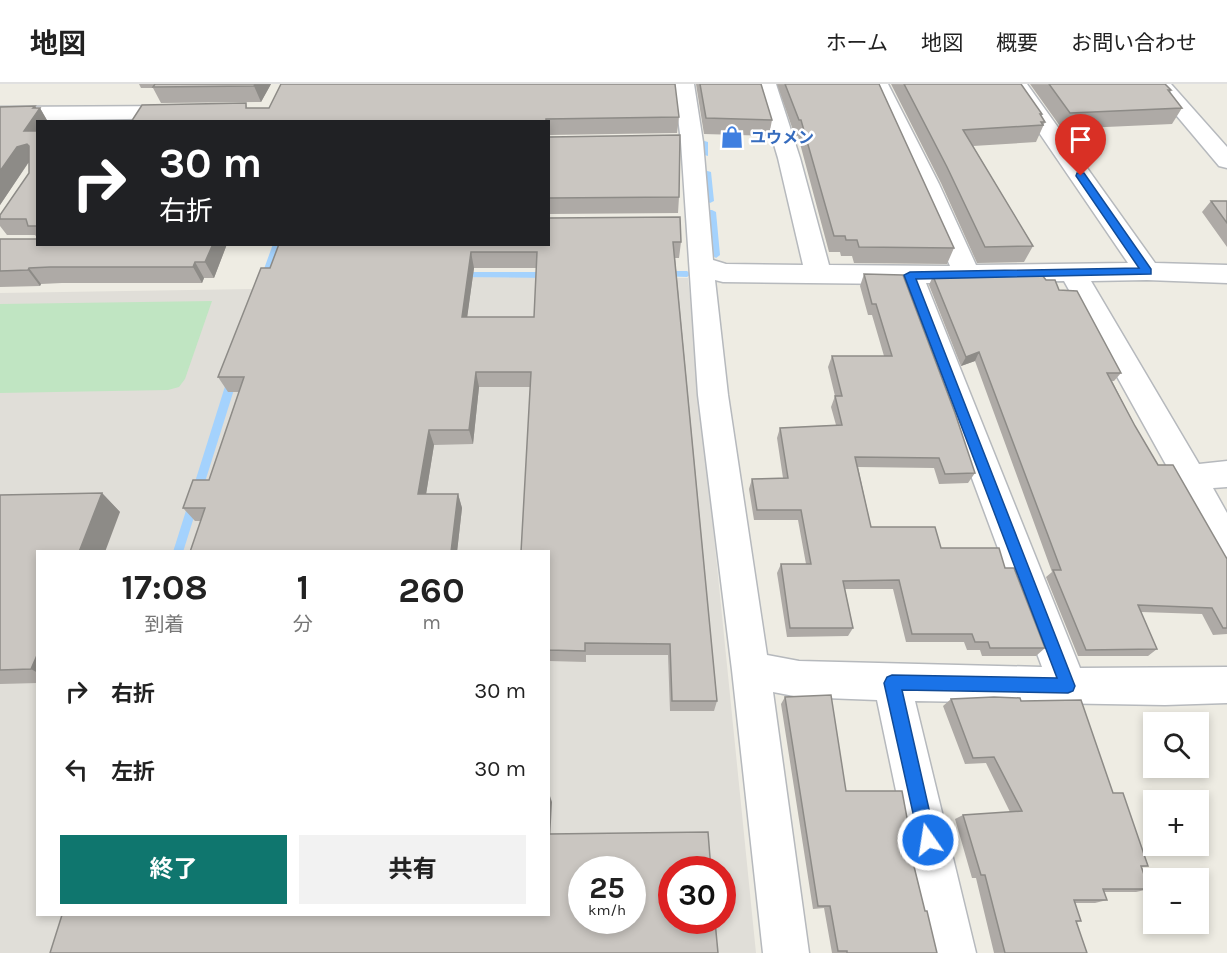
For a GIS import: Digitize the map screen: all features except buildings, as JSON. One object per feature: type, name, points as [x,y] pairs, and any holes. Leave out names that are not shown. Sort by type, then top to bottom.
[{"type":"street","points":[[684,84],[680,142],[686,223],[702,265],[713,395],[751,670],[786,953]]},
{"type":"street","points":[[766,84],[789,158],[819,273]]},
{"type":"street","points":[[878,84],[927,184],[966,273]]},
{"type":"street","points":[[1016,84],[1147,271]]},
{"type":"street","points":[[1160,84],[1227,161]]},
{"type":"street","points":[[0,114],[174,117],[200,112]]},
{"type":"street","points":[[702,265],[723,273],[910,275],[1147,271],[1227,274]]},
{"type":"street","points":[[1073,273],[1227,543]]},
{"type":"street","points":[[910,275],[1068,686]]},
{"type":"street","points":[[1190,478],[1227,474]]},
{"type":"street","points":[[751,670],[799,679],[892,683],[1165,687],[1227,685]]},
{"type":"street","points":[[892,683],[953,953]]},
{"type":"shaded area","points":[[281,276],[688,278],[756,953],[0,953],[0,293],[252,289],[256,281],[279,282]]},
{"type":"green space","points":[[212,301],[185,379],[179,387],[168,390],[0,393],[0,304]]},
{"type":"waterway","points":[[704,142],[705,154]]},
{"type":"waterway","points":[[707,172],[710,201]]},
{"type":"waterway","points":[[712,212],[716,255]]},
{"type":"waterway","points":[[264,280],[276,246]]},
{"type":"waterway","points":[[663,274],[687,274]]},
{"type":"waterway","points":[[459,275],[548,275]]},
{"type":"waterway","points":[[179,550],[232,380]]},
{"type":"place","name":"ユウメン","points":[[732,137]]},
{"type":"route","points":[[928,840],[892,683],[1068,686],[910,275],[1147,271],[1081,176]]}]
